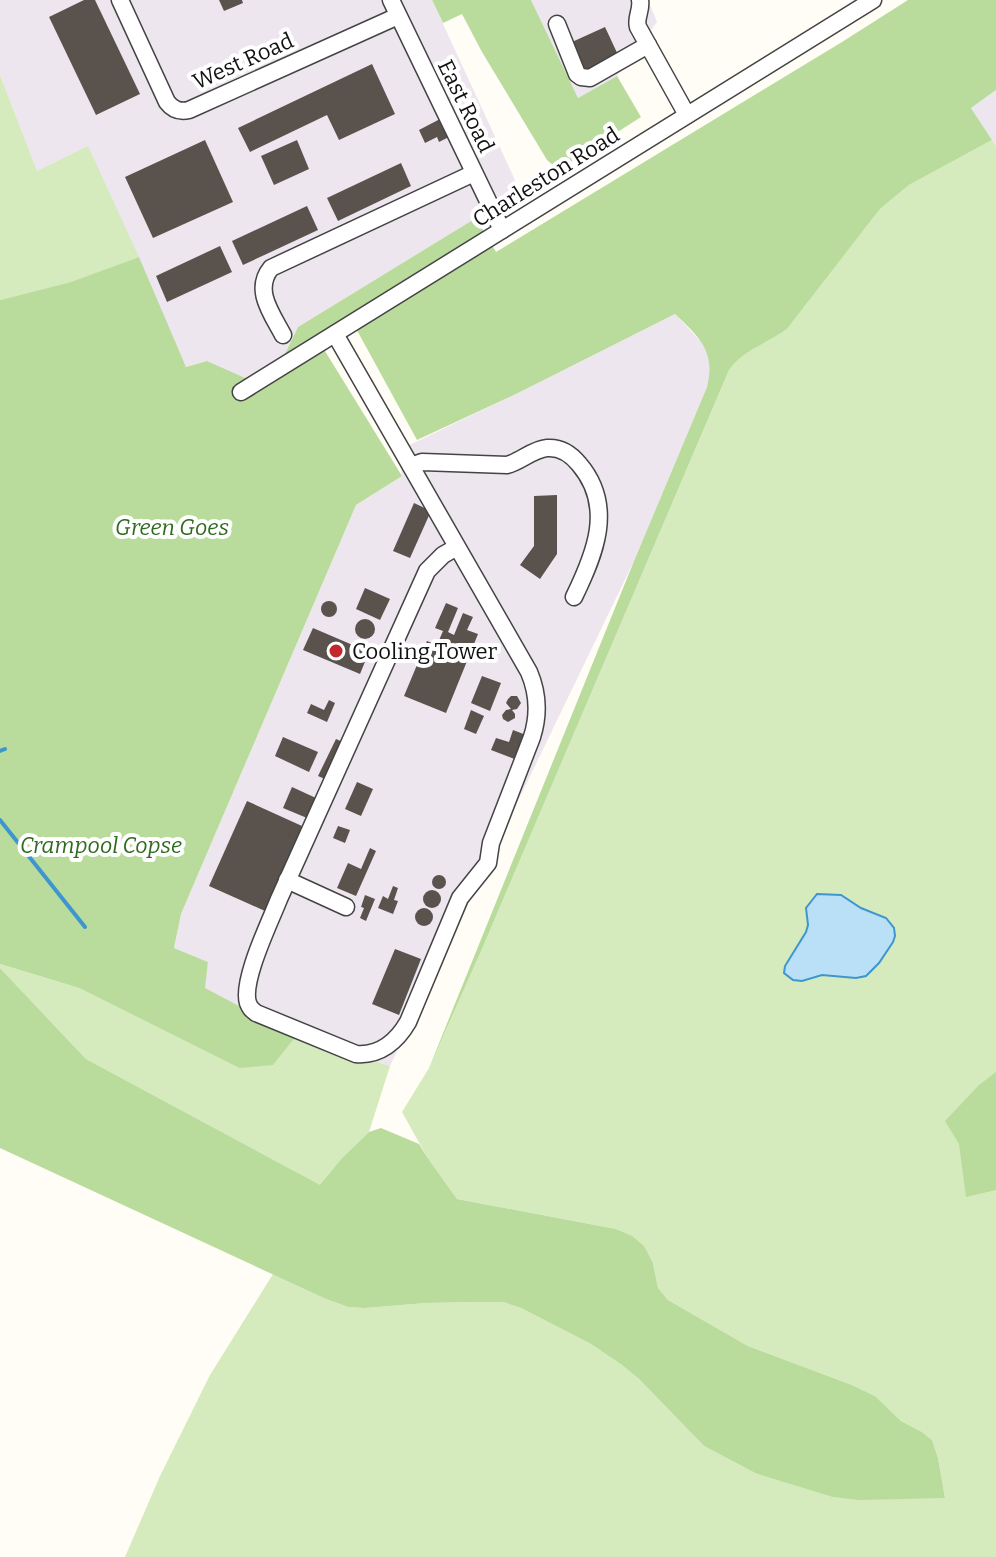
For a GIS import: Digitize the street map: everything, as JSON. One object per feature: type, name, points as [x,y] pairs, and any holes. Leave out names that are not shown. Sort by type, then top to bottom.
[{"type":"lane","name":"West Road","points":[[120,0],[167,102],[179,111],[189,110],[394,8]]},
{"type":"lane","points":[[640,0],[636,22],[687,115]]},
{"type":"lane","name":"Charleston Road","points":[[241,392],[873,0]]},
{"type":"lane","name":"East Road","points":[[394,8],[502,230]]},
{"type":"lane","points":[[557,24],[577,74],[585,78],[648,45]]},
{"type":"lane","points":[[283,335],[263,295],[263,283],[271,268],[474,173]]},
{"type":"lane","points":[[335,334],[529,672],[536,697],[537,717],[491,843],[488,863],[460,898],[408,1022],[386,1047],[372,1053],[356,1054],[256,1013],[247,994],[250,975],[287,880],[427,571],[438,559],[457,547]]},
{"type":"lane","points":[[411,466],[422,462],[507,465],[547,448],[569,454],[593,485],[598,516],[597,541],[574,597]]},
{"type":"lane","points":[[287,880],[346,907]]},
{"type":"shaded area","points":[[0,0],[432,0],[520,191],[298,327],[281,362],[244,379],[207,361],[186,367],[88,147],[37,172],[0,75]]},
{"type":"shaded area","points":[[531,0],[648,0],[657,22],[617,76],[578,98]]},
{"type":"shaded area","points":[[996,90],[996,146],[971,108]]},
{"type":"shaded area","points":[[675,314],[705,346],[711,373],[707,387],[634,561],[390,1066],[296,1036],[204,988],[208,962],[174,948],[181,914],[356,505],[402,476],[399,450]]},
{"type":"green space","points":[[432,0],[531,0],[578,98],[617,76],[641,117],[566,165],[555,167],[547,160],[462,14],[443,23]]},
{"type":"green space","points":[[908,0],[996,0],[996,90],[971,108],[992,140],[909,185],[880,209],[787,329],[749,352],[729,370],[429,1068],[707,387],[707,354],[698,338],[675,314],[417,440],[353,323],[320,343],[402,476],[356,505],[181,914],[174,948],[208,962],[205,988],[296,1036],[273,1065],[239,1068],[79,988],[0,964],[0,300],[71,282],[139,257],[186,367],[207,361],[245,378],[281,362],[298,327],[476,218],[496,252]]},
{"type":"green space","points":[[0,75],[37,171],[88,146],[139,257],[72,282],[0,300]]},
{"type":"green space","points":[[992,140],[996,146],[996,1557],[125,1557],[160,1476],[210,1375],[273,1274],[348,1307],[503,1302],[521,1308],[591,1344],[622,1365],[704,1446],[755,1473],[945,1498],[932,1440],[901,1421],[875,1396],[748,1346],[668,1300],[658,1288],[653,1263],[631,1236],[616,1229],[457,1199],[427,1157],[402,1112],[429,1068],[482,949],[729,370],[749,352],[787,329],[880,209],[909,185]]},
{"type":"green space","points":[[0,964],[79,988],[239,1068],[296,1036],[390,1066],[369,1132],[343,1157],[321,1186],[86,1059],[0,968]]},
{"type":"green space","points":[[0,968],[86,1059],[320,1185],[369,1132],[381,1128],[419,1144],[457,1199],[616,1229],[632,1236],[644,1246],[653,1263],[658,1288],[668,1300],[748,1346],[875,1396],[901,1421],[932,1440],[945,1498],[859,1500],[833,1497],[755,1473],[704,1446],[622,1365],[591,1344],[521,1308],[503,1302],[348,1307],[0,1148]]},
{"type":"green space","points":[[996,1072],[996,1190],[966,1197],[959,1144],[945,1121],[979,1085]]},
{"type":"water","points":[[817,894],[841,895],[861,908],[886,918],[894,928],[893,942],[866,976],[822,975],[802,981],[793,980],[784,973],[785,966],[806,932],[806,908]]},
{"type":"building","points":[[84,0],[95,0],[140,94],[96,115],[49,17]]},
{"type":"building","points":[[219,0],[242,0],[243,3],[224,11]]},
{"type":"building","points":[[605,27],[619,57],[586,72],[572,42]]},
{"type":"building","points":[[372,64],[395,114],[339,140],[327,115],[250,152],[238,128]]},
{"type":"building","points":[[440,119],[449,137],[439,142],[437,137],[425,143],[419,130]]},
{"type":"building","points":[[205,140],[233,202],[153,238],[125,177]]},
{"type":"building","points":[[297,140],[309,169],[274,185],[261,156]]},
{"type":"building","points":[[401,163],[411,186],[338,221],[327,198]]},
{"type":"building","points":[[307,206],[318,230],[243,265],[232,241]]},
{"type":"building","points":[[220,246],[232,272],[167,302],[156,276]]},
{"type":"building","points":[[557,495],[557,554],[540,579],[520,565],[534,546],[534,496]]},
{"type":"building","points":[[414,503],[431,511],[410,558],[393,551]]},
{"type":"building","points":[[365,588],[390,599],[380,620],[356,609]]},
{"type":"building","points":[[326,601],[332,601],[337,609],[335,615],[326,617],[321,612],[321,606]]},
{"type":"building","points":[[446,603],[458,608],[448,632],[454,635],[463,613],[473,617],[467,630],[478,634],[446,713],[404,696],[427,641],[437,645],[443,631],[435,628]]},
{"type":"building","points":[[361,619],[369,619],[375,629],[369,639],[361,639],[355,633],[355,625]]},
{"type":"building","name":"Cooling Tower","points":[[313,628],[369,652],[360,674],[303,650]]},
{"type":"building","points":[[482,676],[501,683],[490,711],[471,703]]},
{"type":"building","points":[[511,696],[517,696],[521,703],[512,710],[515,718],[508,722],[502,715],[511,709],[506,703]]},
{"type":"building","points":[[329,700],[335,703],[327,722],[307,713],[311,704],[324,710]]},
{"type":"building","points":[[471,710],[484,716],[476,734],[464,729]]},
{"type":"building","points":[[513,730],[526,735],[517,760],[491,750],[496,738],[509,742]]},
{"type":"building","points":[[283,737],[318,752],[309,772],[275,756]]},
{"type":"building","points":[[336,739],[345,743],[327,780],[318,776]]},
{"type":"building","points":[[357,782],[373,789],[361,816],[345,809]]},
{"type":"building","points":[[292,787],[316,798],[307,818],[283,808]]},
{"type":"building","points":[[247,801],[302,826],[265,911],[209,886]]},
{"type":"building","points":[[338,826],[350,830],[345,843],[333,838]]},
{"type":"building","points":[[370,848],[376,851],[356,896],[337,888],[348,863],[361,869]]},
{"type":"building","points":[[439,875],[446,882],[439,889],[432,882]]},
{"type":"building","points":[[393,886],[398,888],[394,900],[398,901],[393,914],[378,908],[383,896],[388,899]]},
{"type":"building","points":[[428,890],[436,890],[441,899],[439,906],[428,908],[423,903],[423,895]]},
{"type":"building","points":[[365,895],[375,899],[366,921],[360,918]]},
{"type":"building","points":[[424,908],[433,917],[424,926],[415,917]]},
{"type":"building","points":[[395,949],[421,959],[399,1015],[372,1004]]},
{"type":"waterway","points":[[0,751],[5,749]]},
{"type":"waterway","points":[[0,820],[85,927]]},
{"type":"place","name":"Cooling Tower","points":[[336,651]]},
{"type":"park label","name":"Green Goes","points":[[172,527]]},
{"type":"park label","name":"Crampool Copse","points":[[101,845]]}]
